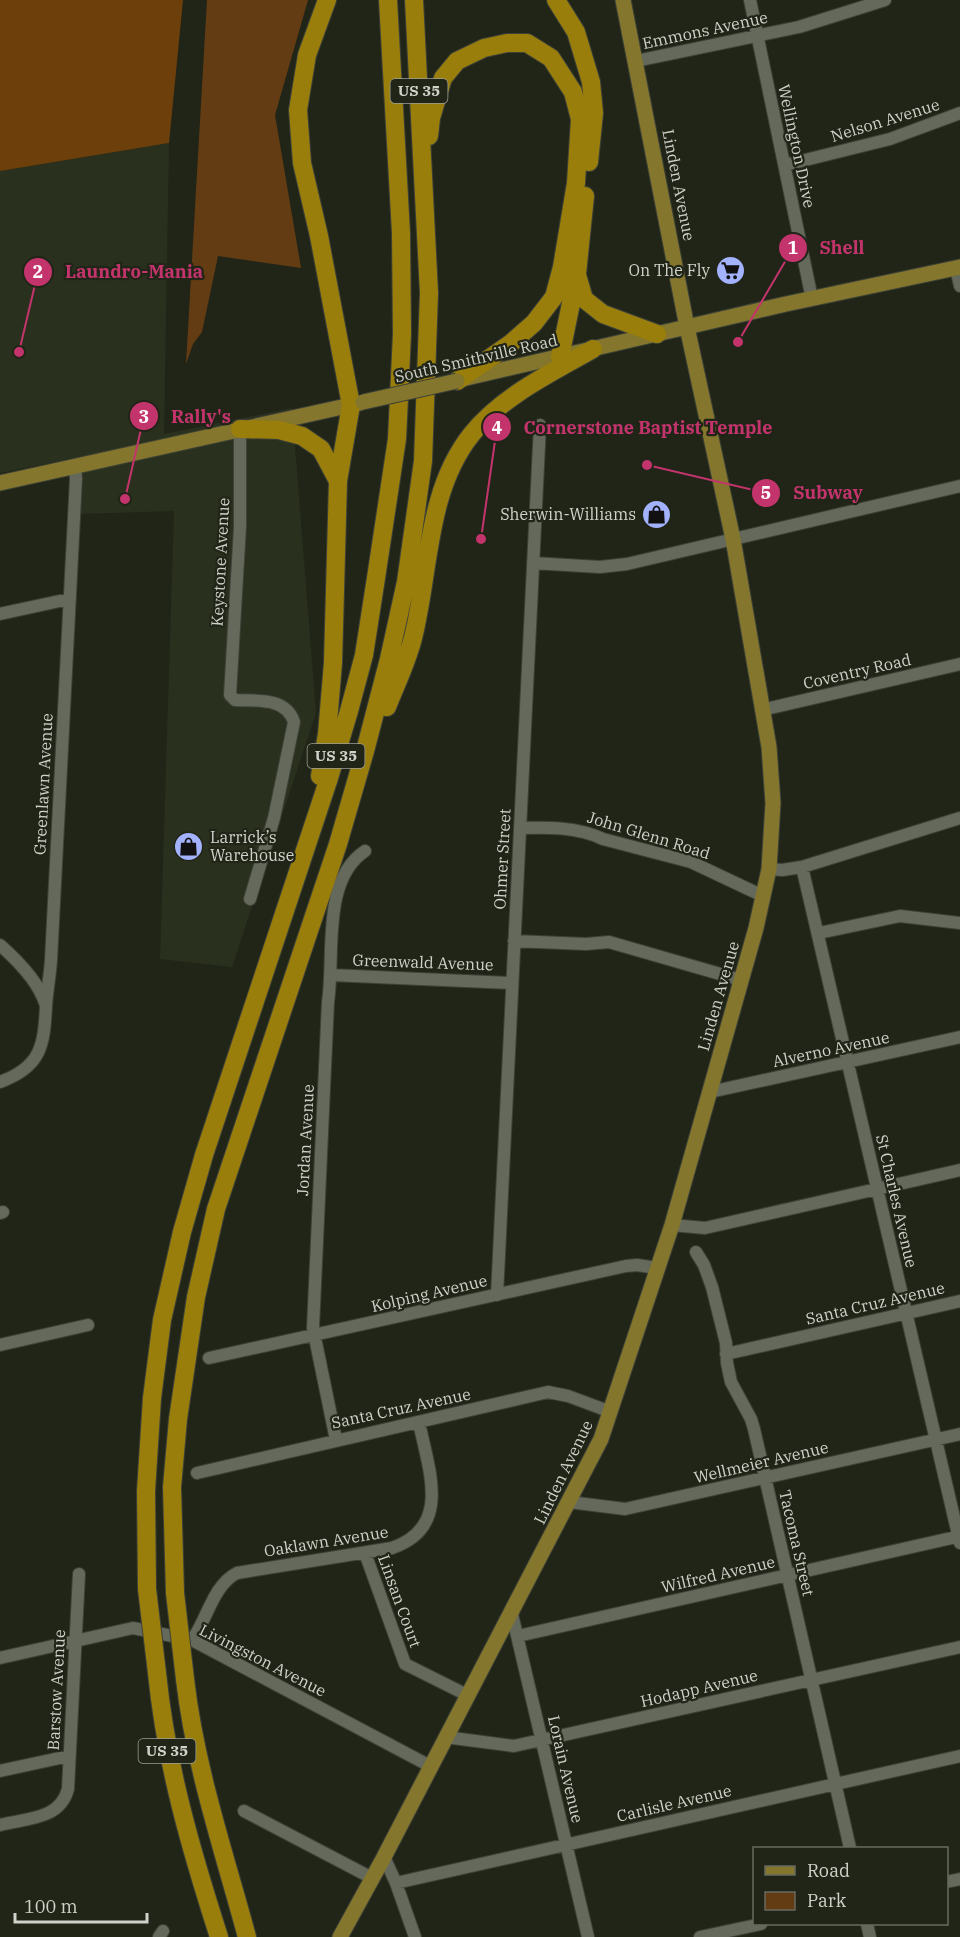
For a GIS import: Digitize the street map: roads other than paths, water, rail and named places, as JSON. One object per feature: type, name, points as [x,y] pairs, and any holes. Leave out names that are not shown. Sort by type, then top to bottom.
[{"type":"highway","points":[[310,837],[327,734],[332,675],[338,481],[357,403],[302,163],[298,110],[307,55],[327,0]]},
{"type":"highway","name":"US 35","points":[[219,1937],[186,1828],[168,1755],[157,1673],[147,1589],[145,1536],[147,1457],[152,1398],[162,1320],[182,1232],[204,1155],[329,778],[364,654],[397,440],[402,334],[400,233],[388,0]]},
{"type":"highway","name":"US 35","points":[[247,1937],[199,1759],[188,1704],[175,1593],[172,1487],[179,1409],[196,1297],[216,1209],[346,815],[392,648],[406,582],[423,461],[429,292],[414,0]]},
{"type":"highway","points":[[556,0],[576,32],[591,82],[594,113],[577,274],[560,357]]},
{"type":"highway","points":[[424,182],[431,118],[443,78],[457,61],[483,48],[507,43],[526,43],[551,58],[573,92],[580,119],[576,183],[562,267],[554,297],[534,323],[510,344],[457,381]]},
{"type":"highway","points":[[577,274],[584,299],[603,314],[657,334]]},
{"type":"highway","points":[[346,815],[412,640],[438,503],[454,459],[472,434],[505,401],[593,349]]},
{"type":"highway","points":[[240,429],[279,430],[302,436],[321,449],[338,481]]},
{"type":"main road","name":"Linden Avenue","points":[[340,1937],[384,1857],[601,1439],[672,1225],[764,896],[769,869],[773,803],[769,747],[733,539],[687,327],[623,0]]},
{"type":"main road","name":"South Smithville Road","points":[[0,483],[958,268]]},
{"type":"street","name":"Wellington Drive","points":[[750,0],[812,299]]},
{"type":"street","name":"Emmons Avenue","points":[[636,61],[757,36],[826,19],[885,0]]},
{"type":"street","name":"Nelson Avenue","points":[[785,165],[890,139],[960,113]]},
{"type":"street","points":[[958,268],[960,286]]},
{"type":"street","name":"Ohmer Street","points":[[497,1294],[540,425]]},
{"type":"street","name":"Keystone Avenue","points":[[240,429],[240,527],[230,684],[232,697],[235,700],[278,704],[290,714],[294,722],[274,818],[250,899]]},
{"type":"street","name":"Greenlawn Avenue","points":[[0,1082],[26,1069],[37,1057],[46,1031],[75,466]]},
{"type":"street","points":[[533,563],[611,566],[960,486]]},
{"type":"street","points":[[0,614],[69,599]]},
{"type":"street","name":"Coventry Road","points":[[762,710],[960,664]]},
{"type":"street","points":[[769,869],[802,867],[960,818]]},
{"type":"street","name":"John Glenn Road","points":[[520,828],[578,830],[591,833],[691,862],[764,896]]},
{"type":"street","name":"Jordan Avenue","points":[[336,1440],[314,1336],[313,1294],[335,897],[351,863],[365,851]]},
{"type":"street","name":"St Charles Avenue","points":[[802,867],[960,1539]]},
{"type":"street","points":[[819,933],[900,916],[960,923]]},
{"type":"street","name":"Greenwald Avenue","points":[[514,941],[586,944],[609,942],[741,980]]},
{"type":"street","points":[[0,945],[19,963],[38,987],[46,1008]]},
{"type":"street","name":"Greenwald Avenue","points":[[331,975],[512,982]]},
{"type":"street","name":"Alverno Avenue","points":[[710,1092],[960,1037]]},
{"type":"street","points":[[672,1225],[705,1228],[960,1170]]},
{"type":"street","name":"Tacoma Street","points":[[696,1252],[704,1265],[712,1287],[726,1343],[731,1382],[751,1419],[850,1847]]},
{"type":"street","name":"Kolping Avenue","points":[[209,1358],[626,1266],[648,1265],[657,1268]]},
{"type":"street","name":"Santa Cruz Avenue","points":[[726,1354],[960,1301]]},
{"type":"street","points":[[0,1345],[88,1324]]},
{"type":"street","name":"Santa Cruz Avenue","points":[[197,1473],[548,1392],[568,1396],[611,1412]]},
{"type":"street","name":"Oaklawn Avenue","points":[[192,1640],[222,1585],[237,1573],[365,1553],[401,1545],[418,1533],[428,1520],[433,1501],[419,1422]]},
{"type":"street","name":"Wellmeier Avenue","points":[[569,1502],[625,1509],[960,1434]]},
{"type":"street","name":"Wilfred Avenue","points":[[518,1636],[960,1539]]},
{"type":"street","name":"Linsan Court","points":[[365,1553],[405,1664],[467,1695]]},
{"type":"street","name":"Barstow Avenue","points":[[0,1825],[55,1811],[61,1805],[68,1789],[79,1574]]},
{"type":"street","name":"Lorain Avenue","points":[[511,1610],[588,1937]]},
{"type":"street","name":"Livingston Avenue","points":[[0,1658],[133,1628],[192,1640],[430,1766]]},
{"type":"street","name":"Hodapp Avenue","points":[[445,1737],[508,1746],[543,1740],[960,1647]]},
{"type":"street","points":[[0,1771],[69,1756]]},
{"type":"street","name":"Carlisle Avenue","points":[[396,1883],[960,1756]]},
{"type":"street","points":[[244,1811],[372,1878]]},
{"type":"street","points":[[384,1857],[416,1937]]},
{"type":"street","points":[[700,1937],[753,1925]]},
{"type":"place","name":"On The Fly","points":[[731,270]]},
{"type":"place","name":"Shell","points":[[738,342]]},
{"type":"place","name":"Laundro-Mania","points":[[19,352]]},
{"type":"place","name":"Subway","points":[[647,465]]},
{"type":"place","name":"Rally's","points":[[125,499]]},
{"type":"place","name":"Sherwin-Williams","points":[[657,514]]},
{"type":"place","name":"Cornerstone Baptist Temple","points":[[481,539]]},
{"type":"place","name":"Larrick’s Warehouse","points":[[189,846]]}]
